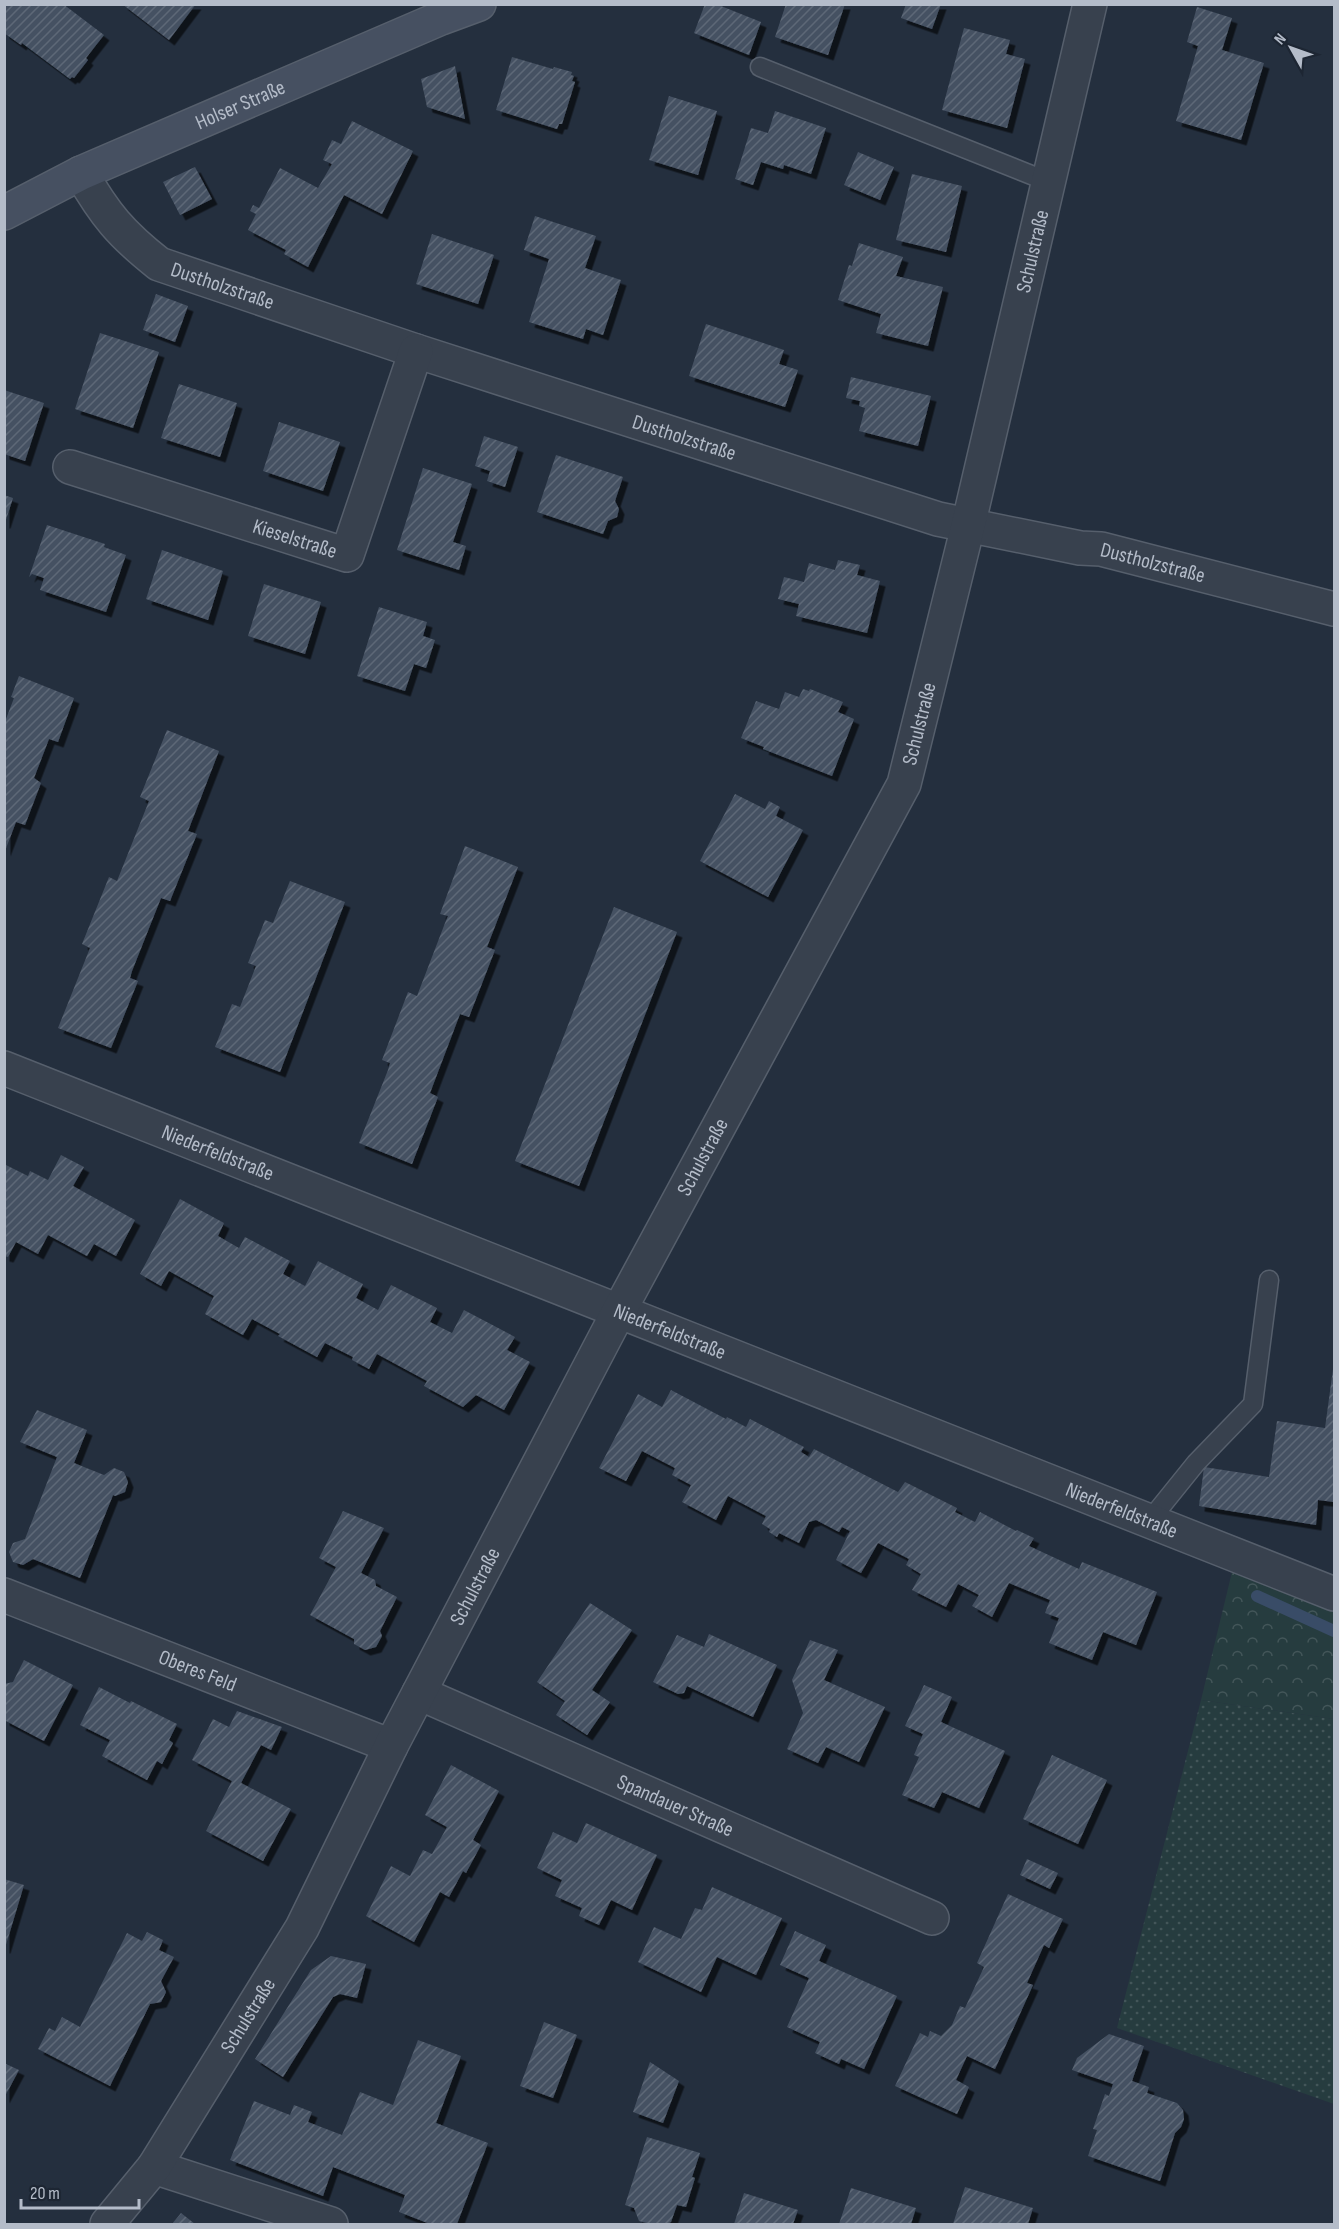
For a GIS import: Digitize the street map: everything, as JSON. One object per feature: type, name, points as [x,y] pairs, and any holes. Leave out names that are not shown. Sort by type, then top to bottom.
[{"type":"main road","name":"Holser Straße","points":[[4,213],[81,173],[440,11],[479,4]]},
{"type":"street","name":"Schulstraße","points":[[107,2224],[154,2167],[302,1928],[391,1746],[619,1311],[904,784],[968,526],[1090,4]]},
{"type":"street","name":"Dustholzstraße","points":[[81,173],[101,209],[129,240],[159,264],[416,351],[938,519],[1080,548],[1101,549],[1335,609]]},
{"type":"street","name":"Kieselstraße","points":[[70,467],[347,555],[416,351]]},
{"type":"street","name":"Niederfeldstraße","points":[[4,1068],[1335,1594]]},
{"type":"street","name":"Oberes Feld","points":[[4,1595],[391,1746]]},
{"type":"street","name":"Spandauer Straße","points":[[419,1694],[932,1918]]},
{"type":"street","points":[[154,2167],[331,2224]]},
{"type":"lane","points":[[760,67],[1049,182]]},
{"type":"lane","points":[[1150,1520],[1196,1462],[1253,1404],[1269,1280]]},
{"type":"green space","points":[[1232,1572],[1334,1612],[1334,1719],[1201,1700]]},
{"type":"green space","points":[[1201,1700],[1334,1719],[1334,2104],[1117,2028]]},
{"type":"building","points":[[4,4],[63,4],[104,35],[86,58],[88,60],[74,78],[70,79],[22,43],[21,45],[4,33]]},
{"type":"building","points":[[122,4],[196,4],[169,40]]},
{"type":"building","points":[[705,4],[716,4],[761,22],[749,55],[694,33]]},
{"type":"building","points":[[786,4],[845,4],[828,55],[775,37]]},
{"type":"building","points":[[906,4],[941,4],[932,29],[901,18]]},
{"type":"building","points":[[1197,7],[1232,18],[1222,50],[1264,63],[1241,140],[1176,121],[1198,46],[1187,42]]},
{"type":"building","points":[[964,28],[1010,40],[1006,54],[1025,59],[1007,128],[942,110]]},
{"type":"building","points":[[512,57],[572,72],[571,75],[574,76],[572,81],[575,82],[562,124],[559,124],[557,129],[496,110]]},
{"type":"building","points":[[455,66],[465,119],[427,107],[421,79]]},
{"type":"building","points":[[669,96],[717,111],[698,175],[649,160]]},
{"type":"building","points":[[775,111],[826,128],[811,174],[784,165],[783,169],[761,162],[753,185],[735,179],[751,128],[768,133]]},
{"type":"building","points":[[352,121],[413,151],[382,214],[344,195],[308,267],[284,254],[286,250],[248,230],[256,214],[250,211],[253,205],[259,208],[280,168],[318,188],[332,164],[323,160],[332,140],[341,144]]},
{"type":"building","points":[[858,152],[894,167],[880,200],[844,185]]},
{"type":"building","points":[[195,167],[212,199],[180,215],[163,182]]},
{"type":"building","points":[[912,174],[962,186],[946,252],[896,240]]},
{"type":"building","points":[[535,216],[596,236],[585,268],[621,280],[603,335],[586,329],[583,339],[529,322],[549,259],[524,250]]},
{"type":"building","points":[[432,234],[494,255],[478,304],[416,284]]},
{"type":"building","points":[[859,243],[903,257],[896,276],[943,287],[928,346],[876,333],[881,314],[838,300]]},
{"type":"building","points":[[156,294],[188,306],[175,342],[143,330]]},
{"type":"building","points":[[706,324],[784,350],[779,364],[798,370],[785,407],[689,376]]},
{"type":"building","points":[[100,333],[159,352],[133,428],[75,409]]},
{"type":"building","points":[[851,377],[931,396],[918,446],[859,431],[865,408],[859,406],[860,401],[846,398]]},
{"type":"building","points":[[179,384],[237,403],[220,457],[161,438]]},
{"type":"building","points":[[4,390],[44,403],[25,461],[4,454]]},
{"type":"building","points":[[279,422],[340,442],[323,491],[263,471]]},
{"type":"building","points":[[484,436],[518,447],[505,487],[487,481],[490,471],[475,466]]},
{"type":"building","points":[[556,455],[623,477],[615,501],[619,509],[617,517],[608,521],[603,534],[537,512]]},
{"type":"building","points":[[423,468],[472,484],[453,542],[466,546],[459,570],[397,550]]},
{"type":"building","points":[[4,495],[13,498],[5,523],[4,523]]},
{"type":"building","points":[[47,525],[105,544],[104,547],[126,555],[106,612],[40,590],[44,578],[32,574],[29,577]]},
{"type":"building","points":[[162,550],[223,571],[208,620],[146,599]]},
{"type":"building","points":[[838,560],[860,565],[857,575],[880,581],[867,633],[796,616],[799,604],[778,599],[784,577],[804,582],[809,563],[835,570]]},
{"type":"building","points":[[264,584],[321,602],[305,654],[248,636]]},
{"type":"building","points":[[379,607],[427,622],[423,636],[435,640],[426,668],[414,664],[405,691],[357,676]]},
{"type":"building","points":[[19,676],[74,698],[58,742],[49,739],[34,778],[41,783],[25,825],[16,822],[5,851],[4,719],[6,719],[14,698],[11,697]]},
{"type":"building","points":[[803,689],[809,691],[810,689],[843,702],[838,712],[854,719],[832,776],[741,738],[756,701],[779,709],[785,692],[799,697]]},
{"type":"building","points":[[167,730],[219,751],[188,831],[197,834],[170,901],[161,898],[130,978],[138,981],[111,1048],[58,1028],[90,948],[82,944],[109,877],[117,881],[149,801],[140,797]]},
{"type":"building","points":[[735,794],[765,809],[769,801],[780,807],[776,816],[803,830],[768,897],[700,861]]},
{"type":"building","points":[[465,846],[518,867],[487,947],[495,950],[469,1017],[460,1014],[430,1093],[438,1097],[412,1164],[359,1143],[388,1070],[390,1063],[382,1060],[408,992],[417,996],[448,916],[440,914]]},
{"type":"building","points":[[290,881],[345,902],[280,1072],[215,1047],[232,1004],[240,1007],[256,966],[248,963],[265,920],[273,923]]},
{"type":"building","points":[[614,907],[677,932],[579,1186],[515,1161]]},
{"type":"building","points":[[61,1155],[84,1167],[73,1186],[135,1220],[116,1256],[94,1244],[87,1256],[48,1235],[38,1254],[16,1242],[8,1257],[4,1256],[4,1164],[28,1176],[30,1171],[48,1180]]},
{"type":"building","points":[[180,1199],[224,1223],[218,1236],[239,1248],[245,1237],[290,1261],[283,1274],[305,1286],[318,1261],[363,1284],[356,1298],[378,1310],[391,1285],[437,1308],[430,1322],[452,1333],[464,1310],[515,1337],[507,1350],[530,1362],[504,1410],[476,1395],[463,1407],[424,1386],[427,1381],[377,1354],[369,1369],[352,1360],[353,1357],[325,1343],[317,1357],[252,1319],[243,1335],[205,1314],[214,1296],[169,1271],[161,1286],[140,1274]]},
{"type":"building","points":[[1333,1369],[1334,1502],[1318,1500],[1316,1525],[1199,1506],[1204,1467],[1269,1477],[1277,1421],[1325,1428]]},
{"type":"building","points":[[671,1390],[746,1427],[750,1419],[804,1447],[801,1452],[809,1457],[814,1449],[898,1492],[905,1482],[957,1508],[955,1512],[975,1522],[980,1512],[1034,1538],[1029,1546],[1079,1569],[1082,1562],[1157,1592],[1136,1645],[1103,1632],[1092,1660],[1049,1643],[1059,1618],[1045,1613],[1050,1600],[1009,1583],[992,1617],[972,1606],[979,1595],[958,1584],[946,1607],[912,1590],[921,1574],[906,1565],[909,1559],[878,1543],[861,1573],[836,1560],[850,1531],[842,1527],[839,1532],[816,1520],[809,1522],[799,1543],[779,1533],[777,1537],[769,1532],[770,1529],[762,1524],[766,1516],[728,1496],[716,1520],[682,1502],[691,1485],[672,1475],[675,1468],[642,1451],[626,1481],[599,1468],[638,1394],[662,1407]]},
{"type":"building","points":[[37,1410],[87,1430],[74,1463],[104,1475],[114,1468],[124,1472],[128,1482],[125,1492],[113,1495],[80,1578],[33,1559],[23,1565],[13,1562],[9,1552],[13,1543],[25,1539],[57,1457],[20,1442]]},
{"type":"building","points":[[343,1511],[384,1528],[361,1573],[375,1580],[376,1586],[397,1597],[380,1631],[382,1636],[376,1647],[365,1650],[354,1644],[354,1639],[310,1615],[336,1567],[319,1558]]},
{"type":"building","points":[[590,1603],[632,1630],[592,1690],[610,1702],[587,1735],[556,1715],[565,1701],[537,1682]]},
{"type":"building","points":[[709,1634],[777,1665],[753,1717],[687,1686],[684,1693],[678,1694],[653,1682],[677,1635],[704,1647]]},
{"type":"building","points":[[810,1640],[838,1650],[824,1680],[885,1707],[859,1762],[826,1747],[818,1763],[787,1749],[803,1713],[792,1680]]},
{"type":"building","points":[[24,1660],[73,1685],[44,1741],[4,1720],[4,1684],[13,1682]]},
{"type":"building","points":[[924,1685],[952,1697],[941,1722],[1005,1751],[979,1808],[942,1792],[934,1808],[902,1795],[919,1757],[914,1755],[923,1734],[905,1726]]},
{"type":"building","points":[[99,1687],[177,1724],[169,1740],[173,1743],[162,1764],[157,1761],[147,1780],[102,1756],[110,1740],[80,1725]]},
{"type":"building","points":[[237,1711],[282,1727],[271,1750],[261,1745],[241,1783],[291,1809],[263,1861],[206,1831],[232,1781],[192,1760],[213,1719],[229,1727]]},
{"type":"building","points":[[1052,1755],[1107,1780],[1078,1844],[1023,1819]]},
{"type":"building","points":[[451,1765],[499,1791],[473,1840],[481,1845],[466,1873],[463,1871],[449,1897],[440,1892],[414,1942],[366,1916],[391,1866],[410,1876],[423,1850],[432,1854],[447,1827],[425,1815]]},
{"type":"building","points":[[586,1823],[657,1855],[632,1910],[611,1900],[599,1925],[579,1916],[582,1908],[555,1896],[562,1880],[537,1868],[553,1832],[577,1843]]},
{"type":"building","points":[[1027,1859],[1058,1873],[1050,1889],[1020,1875]]},
{"type":"building","points":[[4,1879],[24,1885],[5,1948],[4,1948]]},
{"type":"building","points":[[712,1887],[782,1918],[756,1975],[717,1957],[701,1992],[638,1962],[654,1927],[681,1939],[695,1908],[702,1910]]},
{"type":"building","points":[[1008,1894],[1063,1919],[1049,1948],[1044,1945],[1027,1983],[1033,1985],[995,2069],[967,2056],[956,2080],[969,2087],[957,2114],[895,2086],[920,2033],[928,2037],[930,2031],[941,2036],[952,2025],[960,2006],[965,2008],[984,1967],[977,1963]]},
{"type":"building","points":[[795,1931],[826,1945],[819,1961],[897,1996],[864,2069],[841,2059],[839,2064],[815,2053],[820,2042],[787,2027],[809,1978],[780,1965]]},
{"type":"building","points":[[147,1932],[163,1940],[159,1950],[174,1957],[161,1981],[166,1992],[161,2002],[150,2004],[110,2086],[38,2049],[49,2028],[55,2031],[62,2017],[80,2027],[127,1933],[142,1941]]},
{"type":"building","points":[[331,1956],[366,1964],[357,1998],[340,1994],[333,1997],[283,2077],[255,2059],[311,1970]]},
{"type":"building","points":[[544,2022],[577,2035],[553,2098],[520,2086]]},
{"type":"building","points":[[1109,2034],[1144,2046],[1132,2081],[1149,2087],[1147,2093],[1177,2103],[1183,2110],[1184,2119],[1181,2127],[1175,2133],[1160,2181],[1088,2156],[1097,2130],[1093,2129],[1105,2094],[1109,2096],[1113,2084],[1072,2070],[1077,2058]]},
{"type":"building","points":[[418,2040],[461,2056],[436,2123],[488,2143],[457,2224],[430,2224],[399,2212],[405,2195],[333,2167],[323,2196],[230,2160],[254,2101],[290,2115],[294,2105],[312,2112],[308,2122],[342,2135],[360,2092],[393,2105]]},
{"type":"building","points":[[650,2062],[679,2081],[663,2123],[633,2112]]},
{"type":"building","points":[[4,2063],[19,2070],[4,2098]]},
{"type":"building","points":[[647,2137],[700,2153],[686,2207],[677,2205],[671,2222],[667,2224],[650,2224],[639,2221],[634,2208],[625,2205]]},
{"type":"building","points":[[965,2187],[1033,2208],[1028,2224],[953,2224]]},
{"type":"building","points":[[851,2188],[916,2208],[911,2224],[839,2224]]},
{"type":"building","points":[[744,2193],[798,2210],[793,2224],[734,2224]]},
{"type":"building","points":[[181,2213],[195,2224],[172,2224]]},
{"type":"waterway","points":[[1257,1596],[1334,1631]]}]
